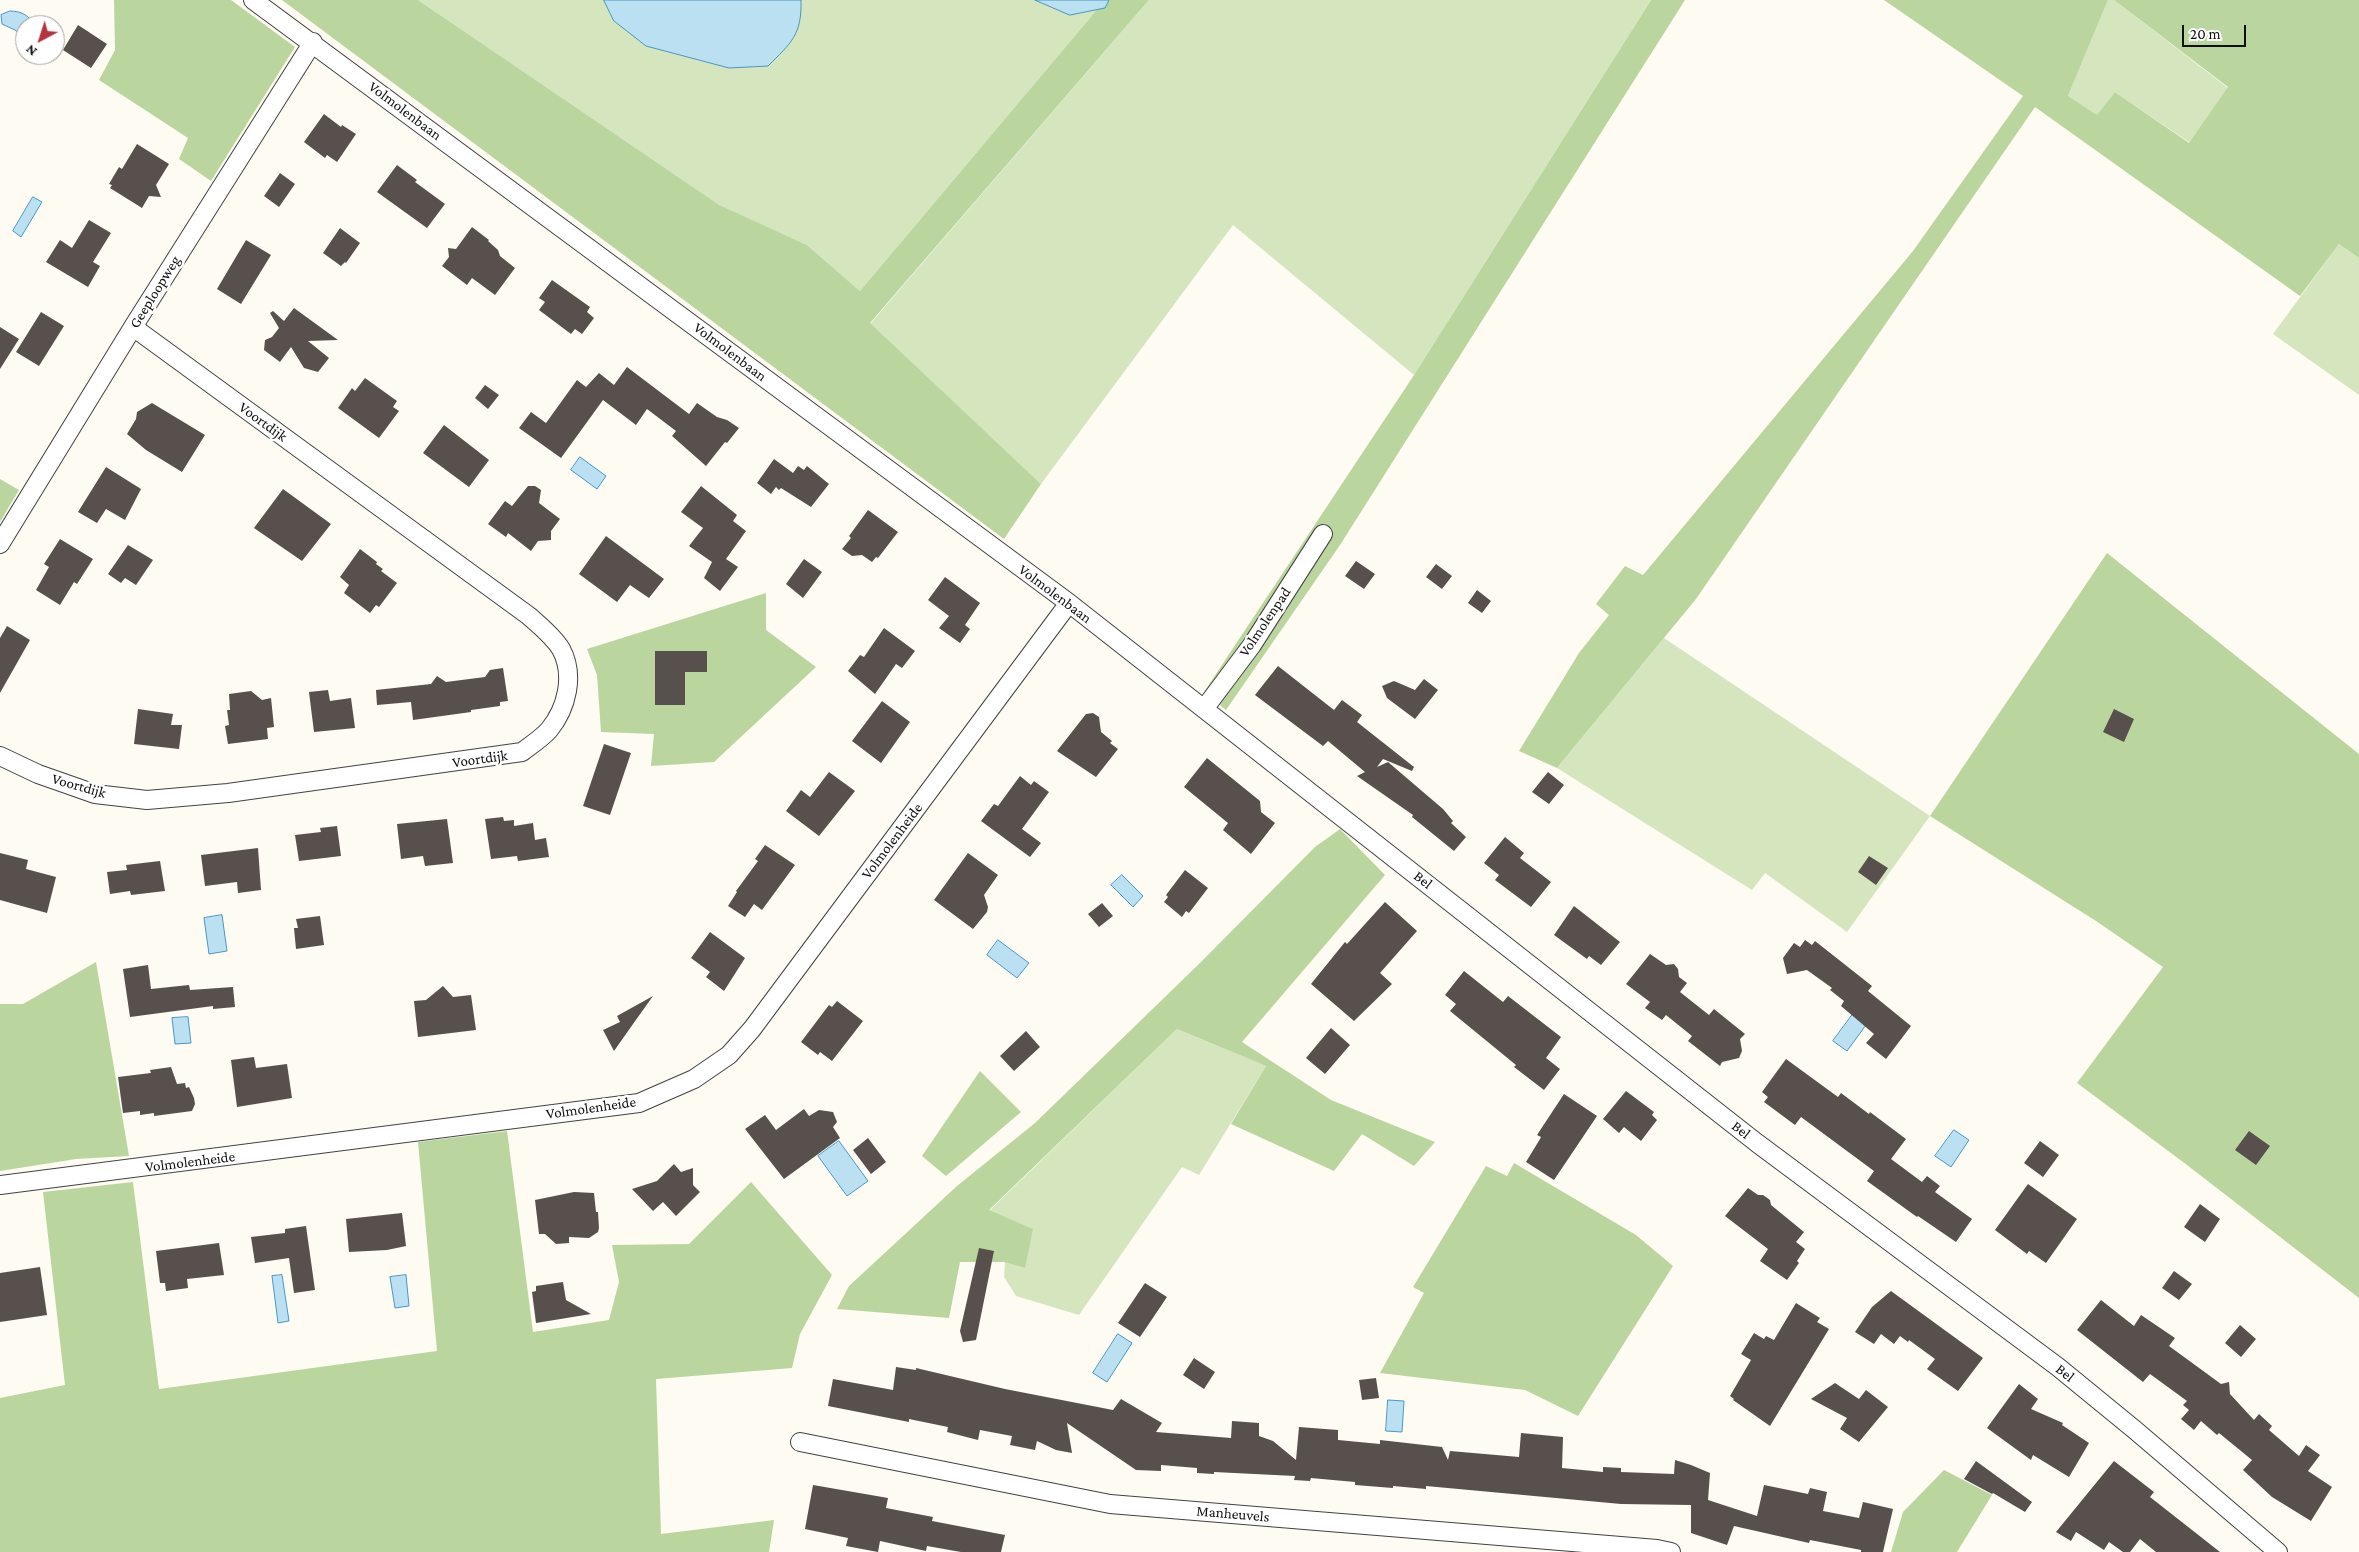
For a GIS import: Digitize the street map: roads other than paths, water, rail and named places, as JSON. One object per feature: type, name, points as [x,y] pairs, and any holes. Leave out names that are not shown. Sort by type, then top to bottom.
[{"type":"street","name":"Volmolenbaan","points":[[253,0],[1069,604],[1204,708]]},
{"type":"street","name":"Geeploopweg","points":[[0,544],[133,327],[312,42]]},
{"type":"street","name":"Voortdijk","points":[[0,756],[38,774],[95,794],[147,800],[228,793],[522,752],[549,730],[566,702],[568,679],[562,651],[548,632],[529,616],[133,327]]},
{"type":"street","name":"Volmolenpad","points":[[1204,708],[1252,645],[1323,534]]},
{"type":"street","name":"Volmolenheide","points":[[0,1185],[639,1103],[694,1079],[729,1055],[752,1029],[1069,604]]},
{"type":"street","name":"Bel","points":[[1204,708],[1750,1137],[2058,1367],[2278,1552]]},
{"type":"street","name":"Manheuvels","points":[[800,1442],[1110,1504],[1368,1524],[1671,1552]]},
{"type":"water","points":[[604,0],[801,0],[801,12],[800,22],[794,38],[768,66],[729,68],[646,46],[614,21]]},
{"type":"water","points":[[1035,0],[1109,0],[1105,8],[1070,15]]},
{"type":"water","points":[[10,11],[25,15],[15,15],[15,30],[2,24],[1,15]]},
{"type":"water","points":[[33,197],[42,202],[21,237],[13,231]]},
{"type":"water","points":[[580,457],[606,476],[597,489],[571,470]]},
{"type":"water","points":[[1122,875],[1143,896],[1133,907],[1111,885]]},
{"type":"water","points":[[222,915],[227,951],[209,954],[204,918]]},
{"type":"water","points":[[998,940],[1029,963],[1017,978],[987,955]]},
{"type":"water","points":[[1853,1014],[1866,1025],[1847,1051],[1833,1041]]},
{"type":"water","points":[[188,1017],[191,1043],[175,1044],[172,1018]]},
{"type":"water","points":[[1954,1130],[1969,1140],[1951,1167],[1935,1156]]},
{"type":"water","points":[[839,1141],[868,1181],[847,1196],[818,1156]]},
{"type":"water","points":[[282,1275],[289,1321],[278,1323],[272,1276]]},
{"type":"water","points":[[406,1275],[409,1306],[395,1308],[390,1277]]},
{"type":"water","points":[[1118,1334],[1132,1343],[1107,1382],[1093,1373]]},
{"type":"water","points":[[1388,1400],[1404,1401],[1402,1432],[1386,1431]]}]
